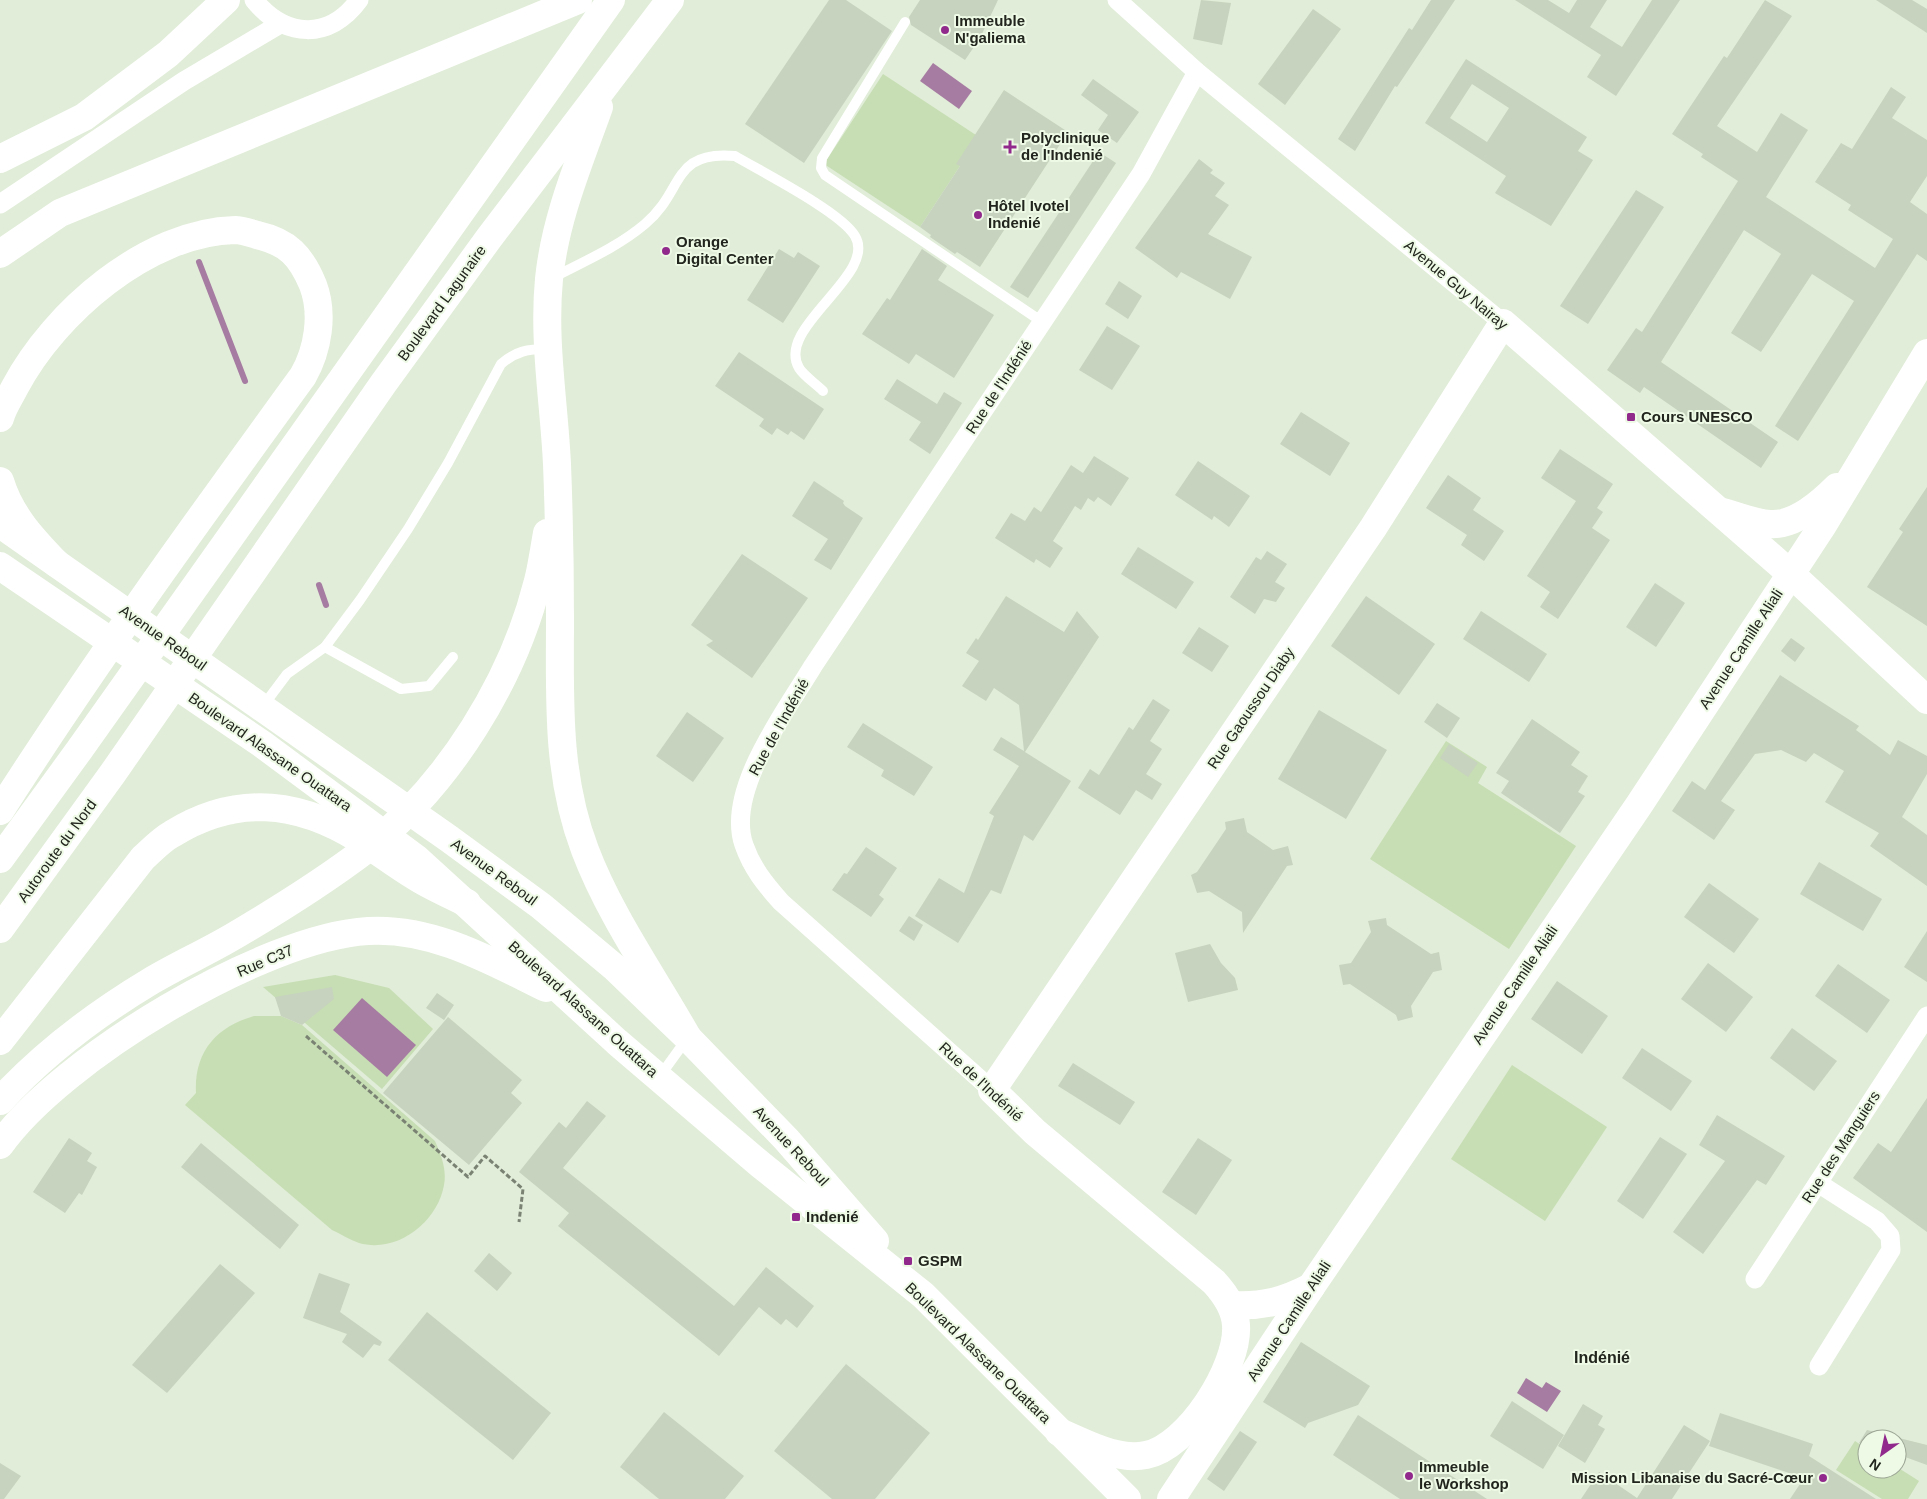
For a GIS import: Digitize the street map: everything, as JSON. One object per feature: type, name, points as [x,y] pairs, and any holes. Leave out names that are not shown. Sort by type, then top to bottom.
[{"type":"main road","points":[[0,159],[84,117],[168,54],[226,0]]},
{"type":"main road","points":[[0,254],[60,213],[578,0]]},
{"type":"main road","points":[[0,859],[611,0]]},
{"type":"main road","name":"Boulevard Lagunaire","points":[[113,772],[225,614],[383,384],[490,238],[670,0]]},
{"type":"main road","points":[[607,84],[569,189],[555,241],[549,279],[548,349],[556,462],[560,617],[559,722],[567,783],[585,849],[607,900],[688,1038]]},
{"type":"main road","points":[[0,418],[22,374],[44,341],[72,310],[104,283],[166,245],[203,234],[236,230],[266,237],[284,245],[299,256],[315,290],[319,313],[314,358],[303,376],[161,570],[52,730],[0,811]]},
{"type":"main road","name":"Avenue Guy Nairay","points":[[1502,323],[1720,511],[1927,700]]},
{"type":"main road","name":"Rue Gaoussou Diaby","points":[[992,1090],[1373,528],[1502,323]]},
{"type":"main road","name":"Avenue Camille Aliali","points":[[1171,1499],[1311,1287],[1639,805],[1823,525],[1927,353]]},
{"type":"main road","points":[[0,1101],[62,1042],[151,981],[233,937],[325,879],[370,846],[427,790],[463,744],[497,688],[519,637],[538,582],[556,462]]},
{"type":"main road","name":"Avenue Camille Aliali","points":[[1720,511],[1771,524],[1797,518],[1820,505],[1856,469]]},
{"type":"main road","points":[[0,481],[14,514],[29,535],[56,563]]},
{"type":"main road","name":"Avenue Reboul","points":[[0,524],[8,532],[56,563],[262,707],[540,906],[614,968],[688,1038],[786,1139],[923,1295]]},
{"type":"main road","name":"Boulevard Alassane Ouattara","points":[[0,566],[262,744],[418,860],[572,1001],[760,1165],[923,1295],[1126,1499]]},
{"type":"main road","name":"Autoroute du Nord","points":[[0,929],[113,772]]},
{"type":"main road","points":[[0,1041],[142,858],[170,834],[200,818],[237,807],[284,808],[324,821],[357,838],[417,878],[467,903]]},
{"type":"main road","name":"Rue C37","points":[[0,1144],[39,1100],[79,1068],[144,1023],[239,971],[310,942],[369,931],[414,935],[467,949],[572,1001]]},
{"type":"main road","name":"Rue de l'Indénié","points":[[992,1090],[1035,1132],[1214,1282],[1231,1306],[1236,1324],[1236,1341],[1231,1359],[1216,1387],[1192,1424],[1169,1446],[1156,1452],[1132,1456],[1112,1453],[1059,1432]]},
{"type":"main road","points":[[1231,1306],[1273,1304],[1311,1287]]},
{"type":"street","points":[[254,0],[265,14],[280,24],[298,29],[317,29],[335,23],[350,13],[359,0]]},
{"type":"street","name":"Avenue Guy Nairay","points":[[1117,0],[1197,72],[1502,323]]},
{"type":"street","points":[[0,204],[192,76],[280,24]]},
{"type":"street","name":"Rue de l'Indénié","points":[[992,1090],[781,902],[757,874],[743,843],[740,812],[748,783],[767,745],[813,666],[946,470],[1041,321],[1141,174],[1197,72]]},
{"type":"street","name":"Rue des Manguiers","points":[[1755,1279],[1927,1016]]},
{"type":"street","points":[[1818,1183],[1877,1221],[1890,1236],[1891,1250],[1819,1366]]},
{"type":"lane","points":[[905,22],[822,158],[821,168],[825,175],[1041,321]]},
{"type":"lane","points":[[549,279],[630,236],[647,223],[671,194],[683,170],[702,157],[718,155],[735,156],[836,216],[856,236],[858,252],[852,270],[816,312],[801,336],[796,352],[798,367],[824,391]]},
{"type":"lane","points":[[262,707],[287,674],[325,647],[408,529],[448,463],[501,364],[512,355],[526,349],[548,349]]},
{"type":"lane","points":[[325,647],[401,689],[429,686],[453,657]]},
{"type":"lane","points":[[659,1077],[688,1038]]},
{"type":"path","points":[[306,1036],[468,1177],[485,1156],[523,1189],[519,1222]]},
{"type":"green space","points":[[883,74],[979,137],[920,227],[824,164]]},
{"type":"green space","points":[[1446,741],[1487,767],[1478,783],[1576,846],[1509,949],[1370,859]]},
{"type":"green space","points":[[335,975],[389,988],[433,1029],[382,1089],[263,987]]},
{"type":"green space","points":[[254,1016],[281,1016],[302,1025],[435,1141],[444,1168],[444,1185],[434,1211],[414,1232],[388,1244],[374,1245],[359,1243],[332,1230],[185,1105],[196,1093],[196,1078],[199,1065],[210,1043],[218,1034],[229,1027]]},
{"type":"green space","points":[[1512,1065],[1607,1127],[1545,1221],[1451,1159]]},
{"type":"green space","points":[[1855,1441],[1857,1442],[1857,1479],[1907,1479],[1907,1473],[1919,1481],[1908,1499],[1882,1499],[1836,1470]]},
{"type":"shaded area","points":[[933,63],[972,91],[959,109],[920,81]]},
{"type":"shaded area","points":[[362,998],[416,1045],[387,1077],[333,1030]]},
{"type":"shaded area","points":[[1526,1378],[1542,1388],[1546,1382],[1561,1391],[1547,1412],[1517,1393]]},
{"type":"building","points":[[829,0],[846,0],[892,31],[804,163],[745,124]]},
{"type":"building","name":"Immeuble N'galiema","points":[[920,0],[998,0],[980,38],[965,60],[911,25],[909,17]]},
{"type":"building","points":[[1201,0],[1231,3],[1222,45],[1193,39]]},
{"type":"building","points":[[1431,0],[1455,0],[1397,87],[1395,86],[1355,151],[1338,139],[1409,28],[1412,30]]},
{"type":"building","points":[[1515,0],[1548,0],[1569,13],[1577,0],[1607,0],[1590,27],[1622,47],[1652,0],[1680,0],[1616,96],[1587,77],[1601,55]]},
{"type":"building","points":[[1765,0],[1792,16],[1717,126],[1757,152],[1781,113],[1808,130],[1766,197],[1875,268],[1893,239],[1848,210],[1851,205],[1815,182],[1841,143],[1852,149],[1891,87],[1906,97],[1892,118],[1927,140],[1927,176],[1910,202],[1927,214],[1927,261],[1917,254],[1798,441],[1775,426],[1854,301],[1812,274],[1761,352],[1731,333],[1781,254],[1744,230],[1661,362],[1778,442],[1761,468],[1644,387],[1640,393],[1607,370],[1636,328],[1642,332],[1738,181],[1701,157],[1703,154],[1672,134],[1724,56],[1727,58]]},
{"type":"building","points":[[1876,0],[1912,0],[1927,9],[1927,33]]},
{"type":"building","points":[[1313,9],[1341,29],[1285,105],[1258,84]]},
{"type":"building","points":[[1466,59],[1587,137],[1578,151],[1593,160],[1551,226],[1495,193],[1506,176],[1425,123]],"holes":[[[1472,84],[1509,108],[1487,142],[1450,118]]]},
{"type":"building","points":[[1093,79],[1139,112],[1117,143],[1098,130],[1108,115],[1081,95]]},
{"type":"building","points":[[1004,90],[1068,132],[980,267],[957,252],[955,254],[930,237],[931,235],[920,227],[960,166],[956,164]]},
{"type":"building","points":[[1099,152],[1116,163],[1028,298],[1010,287]]},
{"type":"building","points":[[1199,159],[1213,170],[1210,173],[1225,183],[1215,196],[1229,205],[1208,234],[1252,257],[1230,299],[1181,272],[1177,278],[1135,248]]},
{"type":"building","points":[[1636,190],[1664,207],[1588,324],[1560,306]]},
{"type":"building","points":[[779,249],[794,258],[798,252],[820,266],[783,323],[747,300]]},
{"type":"building","points":[[922,249],[947,266],[938,280],[994,315],[954,378],[916,354],[909,364],[862,334],[887,298],[890,300]]},
{"type":"building","points":[[1119,281],[1142,296],[1128,319],[1105,304]]},
{"type":"building","points":[[1107,326],[1140,346],[1112,390],[1079,370]]},
{"type":"building","points":[[739,352],[824,409],[804,440],[791,431],[788,435],[777,428],[772,435],[759,426],[764,419],[715,386]]},
{"type":"building","points":[[897,379],[937,404],[944,392],[962,403],[930,454],[909,440],[921,422],[884,399]]},
{"type":"building","points":[[1301,412],[1350,443],[1330,476],[1280,444]]},
{"type":"building","points":[[1560,449],[1613,484],[1597,508],[1603,512],[1592,528],[1610,540],[1558,619],[1540,607],[1550,592],[1527,576],[1576,501],[1541,478]]},
{"type":"building","points":[[1094,456],[1129,478],[1111,506],[1098,497],[1094,502],[1088,498],[1081,510],[1075,506],[1053,541],[1063,548],[1050,568],[1036,559],[1034,563],[995,538],[1011,513],[1025,521],[1034,507],[1041,512],[1071,465],[1083,473]]},
{"type":"building","points":[[1198,461],[1250,496],[1229,527],[1214,516],[1212,520],[1175,495]]},
{"type":"building","points":[[1448,475],[1481,498],[1473,510],[1504,531],[1484,561],[1461,545],[1467,535],[1426,508]]},
{"type":"building","points":[[814,481],[844,501],[845,506],[863,518],[831,570],[814,560],[828,539],[792,516]]},
{"type":"building","points":[[1927,487],[1927,626],[1867,587],[1903,532],[1899,529]]},
{"type":"building","points":[[1138,547],[1194,582],[1176,609],[1121,574]]},
{"type":"building","points":[[1267,551],[1287,564],[1275,582],[1285,588],[1276,602],[1264,599],[1255,614],[1230,597],[1256,557],[1261,560]]},
{"type":"building","points":[[742,554],[808,598],[752,678],[706,645],[713,641],[691,625]]},
{"type":"building","points":[[1655,583],[1685,603],[1656,647],[1626,627]]},
{"type":"building","points":[[1006,596],[1064,632],[1077,611],[1099,637],[1025,752],[1071,781],[1033,841],[1024,835],[1001,894],[991,890],[958,943],[915,916],[939,878],[964,893],[994,816],[989,813],[1019,766],[993,750],[1001,737],[1024,751],[1019,705],[994,688],[986,701],[962,686],[979,661],[966,653],[976,638],[978,640]]},
{"type":"building","points":[[1366,596],[1435,644],[1399,695],[1331,646]]},
{"type":"building","points":[[1481,611],[1547,654],[1529,682],[1463,639]]},
{"type":"building","points":[[1199,627],[1229,646],[1212,672],[1182,653]]},
{"type":"building","points":[[1791,638],[1805,648],[1795,662],[1781,651]]},
{"type":"building","points":[[1780,675],[1859,726],[1856,730],[1890,755],[1898,740],[1927,756],[1927,774],[1902,817],[1927,835],[1927,886],[1870,846],[1879,833],[1825,802],[1844,771],[1814,753],[1806,762],[1781,750],[1755,754],[1721,801],[1735,810],[1714,840],[1672,811],[1692,781],[1705,790]]},
{"type":"building","points":[[1153,699],[1170,710],[1150,741],[1162,749],[1146,774],[1162,784],[1152,800],[1136,790],[1120,815],[1078,788],[1090,769],[1099,775],[1129,727],[1133,730]]},
{"type":"building","points":[[1437,703],[1460,718],[1447,738],[1424,722]]},
{"type":"building","points":[[1319,710],[1387,750],[1346,819],[1278,779]]},
{"type":"building","points":[[687,712],[724,738],[693,782],[656,756]]},
{"type":"building","points":[[1532,719],[1580,752],[1571,765],[1588,776],[1578,792],[1585,796],[1560,833],[1501,793],[1509,781],[1496,773]]},
{"type":"building","points":[[863,723],[933,767],[914,796],[881,776],[884,770],[847,747]]},
{"type":"building","points":[[1449,744],[1478,763],[1468,777],[1440,758]]},
{"type":"building","points":[[1244,818],[1247,832],[1273,850],[1288,846],[1293,865],[1287,866],[1243,933],[1242,912],[1209,891],[1197,893],[1191,875],[1197,872],[1226,829],[1225,822]]},
{"type":"building","points":[[866,847],[897,868],[879,895],[884,899],[871,917],[832,890],[844,873],[847,874]]},
{"type":"building","points":[[1819,862],[1882,899],[1863,931],[1800,894]]},
{"type":"building","points":[[1709,883],[1759,919],[1734,953],[1684,917]]},
{"type":"building","points":[[909,916],[923,925],[914,941],[899,931]]},
{"type":"building","points":[[1386,918],[1387,925],[1431,954],[1439,952],[1442,970],[1433,972],[1411,1006],[1413,1017],[1398,1021],[1396,1015],[1350,984],[1343,985],[1339,965],[1351,963],[1371,932],[1368,921]]},
{"type":"building","points":[[1927,931],[1927,982],[1904,967]]},
{"type":"building","points":[[1210,944],[1221,963],[1235,978],[1238,990],[1188,1002],[1175,953]]},
{"type":"building","points":[[1708,963],[1753,997],[1726,1032],[1681,999]]},
{"type":"building","points":[[1838,964],[1890,1000],[1867,1033],[1815,996]]},
{"type":"building","points":[[1557,981],[1608,1016],[1582,1054],[1531,1019]]},
{"type":"building","points":[[332,987],[334,999],[302,1025],[281,1016],[275,997]]},
{"type":"building","points":[[437,993],[454,1005],[444,1020],[426,1008]]},
{"type":"building","points":[[448,1017],[522,1080],[511,1093],[522,1103],[469,1165],[383,1093]]},
{"type":"building","points":[[1792,1028],[1837,1061],[1814,1091],[1770,1058]]},
{"type":"building","points":[[1642,1048],[1692,1081],[1671,1111],[1622,1078]]},
{"type":"building","points":[[1073,1063],[1135,1102],[1120,1125],[1058,1086]]},
{"type":"building","points":[[1927,1098],[1927,1232],[1853,1178],[1878,1143],[1891,1152]]},
{"type":"building","points":[[587,1101],[606,1116],[563,1168],[734,1306],[766,1267],[814,1306],[797,1328],[786,1319],[781,1325],[759,1307],[719,1356],[558,1226],[569,1213],[519,1172],[559,1122],[566,1128]]},
{"type":"building","points":[[1717,1115],[1785,1156],[1766,1185],[1757,1180],[1703,1254],[1673,1232],[1725,1161],[1699,1145]]},
{"type":"building","points":[[1660,1137],[1687,1154],[1643,1219],[1617,1201]]},
{"type":"building","points":[[69,1138],[92,1153],[87,1161],[97,1167],[82,1195],[79,1193],[65,1213],[33,1192]]},
{"type":"building","points":[[1198,1138],[1232,1160],[1196,1215],[1162,1192]]},
{"type":"building","points":[[201,1143],[299,1225],[280,1249],[181,1167]]},
{"type":"building","points":[[489,1253],[512,1273],[497,1291],[474,1271]]},
{"type":"building","points":[[220,1264],[255,1293],[167,1393],[132,1365]]},
{"type":"building","points":[[319,1273],[350,1284],[340,1312],[382,1342],[380,1346],[374,1344],[363,1358],[342,1342],[347,1334],[303,1318]]},
{"type":"building","points":[[427,1312],[551,1413],[513,1460],[388,1360]]},
{"type":"building","points":[[1301,1342],[1370,1386],[1358,1405],[1308,1423],[1305,1428],[1263,1402]]},
{"type":"building","points":[[846,1364],[930,1433],[875,1499],[832,1499],[774,1451]]},
{"type":"building","points":[[1512,1401],[1564,1435],[1543,1469],[1490,1436]]},
{"type":"building","points":[[1583,1404],[1603,1416],[1598,1425],[1605,1429],[1585,1463],[1558,1446]]},
{"type":"building","points":[[664,1412],[744,1476],[725,1499],[659,1499],[620,1467]]},
{"type":"building","points":[[1720,1413],[1813,1444],[1809,1456],[1876,1499],[1790,1499],[1804,1478],[1709,1446]]},
{"type":"building","name":"Immeuble le Workshop","points":[[1358,1415],[1487,1499],[1400,1499],[1333,1455]]},
{"type":"building","points":[[1684,1425],[1710,1441],[1672,1499],[1581,1499],[1599,1472],[1637,1498]]},
{"type":"building","points":[[1240,1431],[1257,1442],[1224,1491],[1207,1479]]},
{"type":"building","points":[[1907,1440],[1927,1445],[1927,1465],[1907,1458]]},
{"type":"building","points":[[0,1463],[21,1476],[4,1499],[0,1499]]},
{"type":"waterway","points":[[199,262],[245,381]]},
{"type":"waterway","points":[[319,585],[326,605]]},
{"type":"place","name":"Immeuble N'galiema","points":[[945,30]]},
{"type":"place","name":"Polyclinique de l'Indenié","points":[[1010,147]]},
{"type":"place","name":"Hôtel Ivotel Indenié","points":[[978,215]]},
{"type":"place","name":"Orange Digital Center","points":[[666,251]]},
{"type":"place","name":"Cours UNESCO","points":[[1631,417]]},
{"type":"place","name":"Indenié","points":[[796,1217]]},
{"type":"place","name":"GSPM","points":[[908,1261]]},
{"type":"place","name":"Immeuble le Workshop","points":[[1409,1476]]},
{"type":"place","name":"Mission Libanaise du Sacré-Cœur","points":[[1823,1478]]},
{"type":"district","name":"Indénié","points":[[1602,1357]]}]
